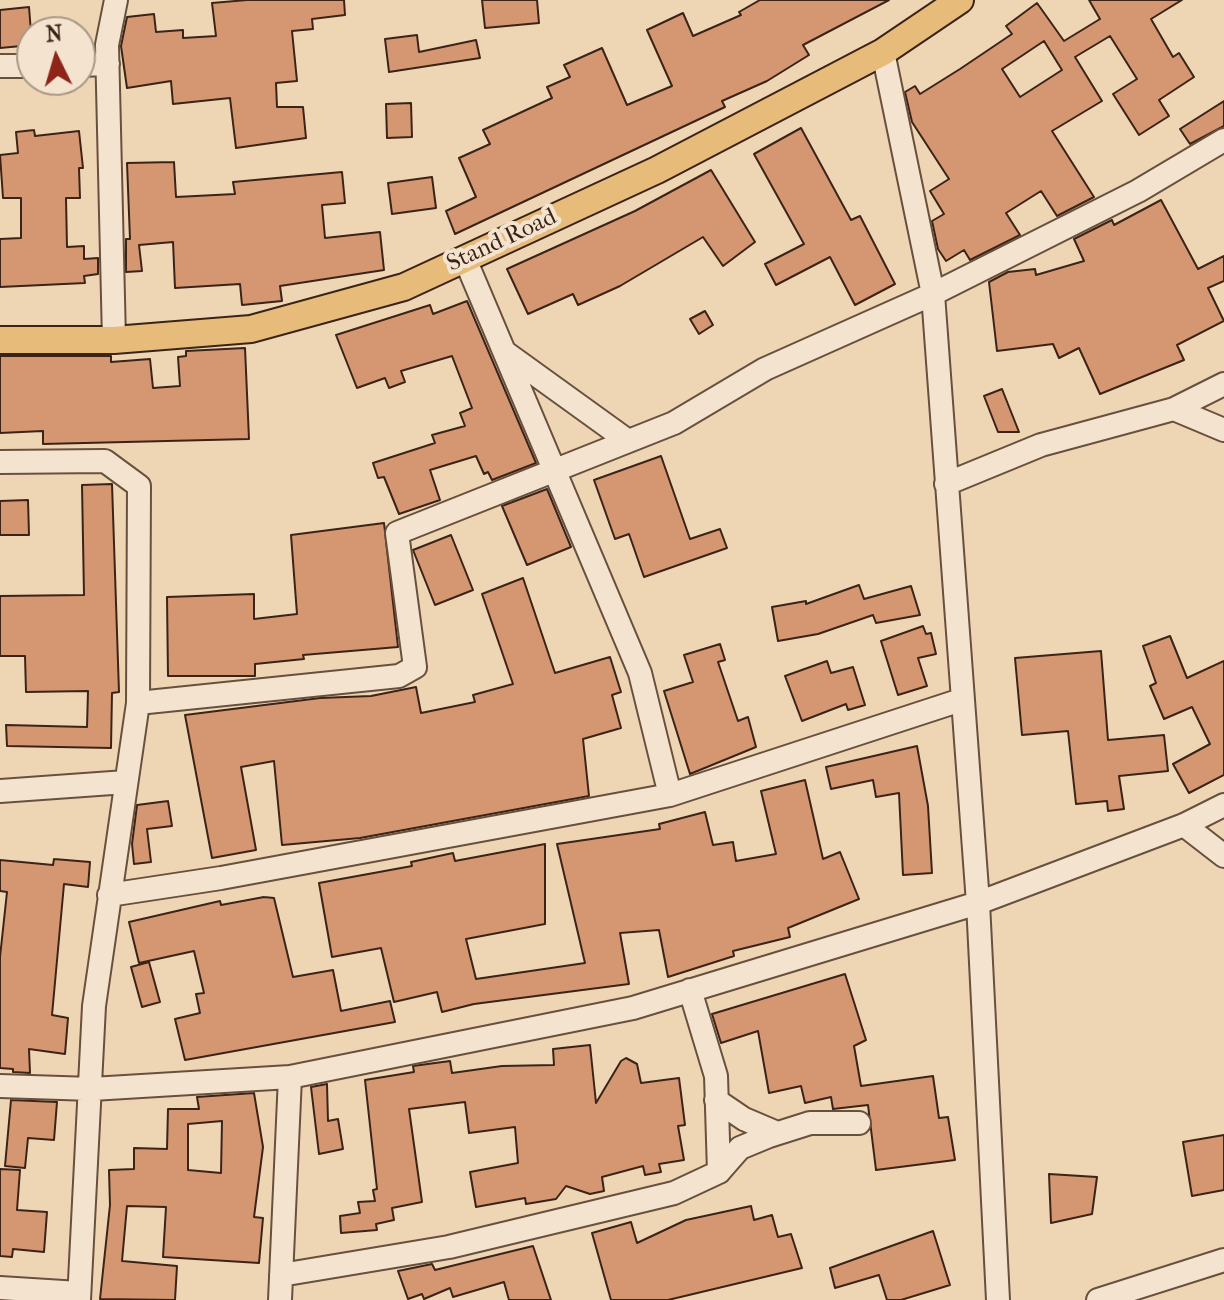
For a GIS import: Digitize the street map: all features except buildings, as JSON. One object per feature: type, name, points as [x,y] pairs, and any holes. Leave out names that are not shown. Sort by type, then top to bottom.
[{"type":"main road","name":"Stand Road","points":[[0,340],[114,340],[251,329],[404,287],[657,170],[883,52],[960,0]]},
{"type":"street","points":[[114,340],[107,45],[116,0]]},
{"type":"street","points":[[883,52],[933,294],[978,903],[998,1300]]},
{"type":"street","points":[[96,64],[108,64]]},
{"type":"street","points":[[138,703],[399,676],[415,667],[397,533],[674,423],[765,369],[933,294],[1138,191],[1224,140]]},
{"type":"street","points":[[465,259],[640,673],[670,795]]},
{"type":"street","points":[[505,352],[628,441]]},
{"type":"street","points":[[946,484],[1041,445],[1174,409],[1224,384]]},
{"type":"street","points":[[1174,409],[1224,430]]},
{"type":"street","points":[[0,462],[105,461],[139,486],[138,703],[94,1006],[79,1296],[0,1288]]},
{"type":"street","points":[[109,895],[237,876],[670,795],[961,700]]},
{"type":"street","points":[[0,791],[126,782]]},
{"type":"street","points":[[0,1086],[92,1089],[290,1077],[633,1008],[978,903],[1184,825],[1224,805]]},
{"type":"street","points":[[1184,825],[1224,856]]},
{"type":"street","points":[[690,990],[716,1076],[719,1172]]},
{"type":"street","points":[[280,1300],[290,1077]]},
{"type":"street","points":[[716,1100],[744,1119],[777,1133]]},
{"type":"street","points":[[281,1275],[449,1247],[674,1193],[719,1172],[740,1148],[777,1133],[810,1123],[859,1123]]},
{"type":"street","points":[[1104,1298],[1224,1260]]},
{"type":"street","points":[[1104,1298],[1135,1300]]}]
